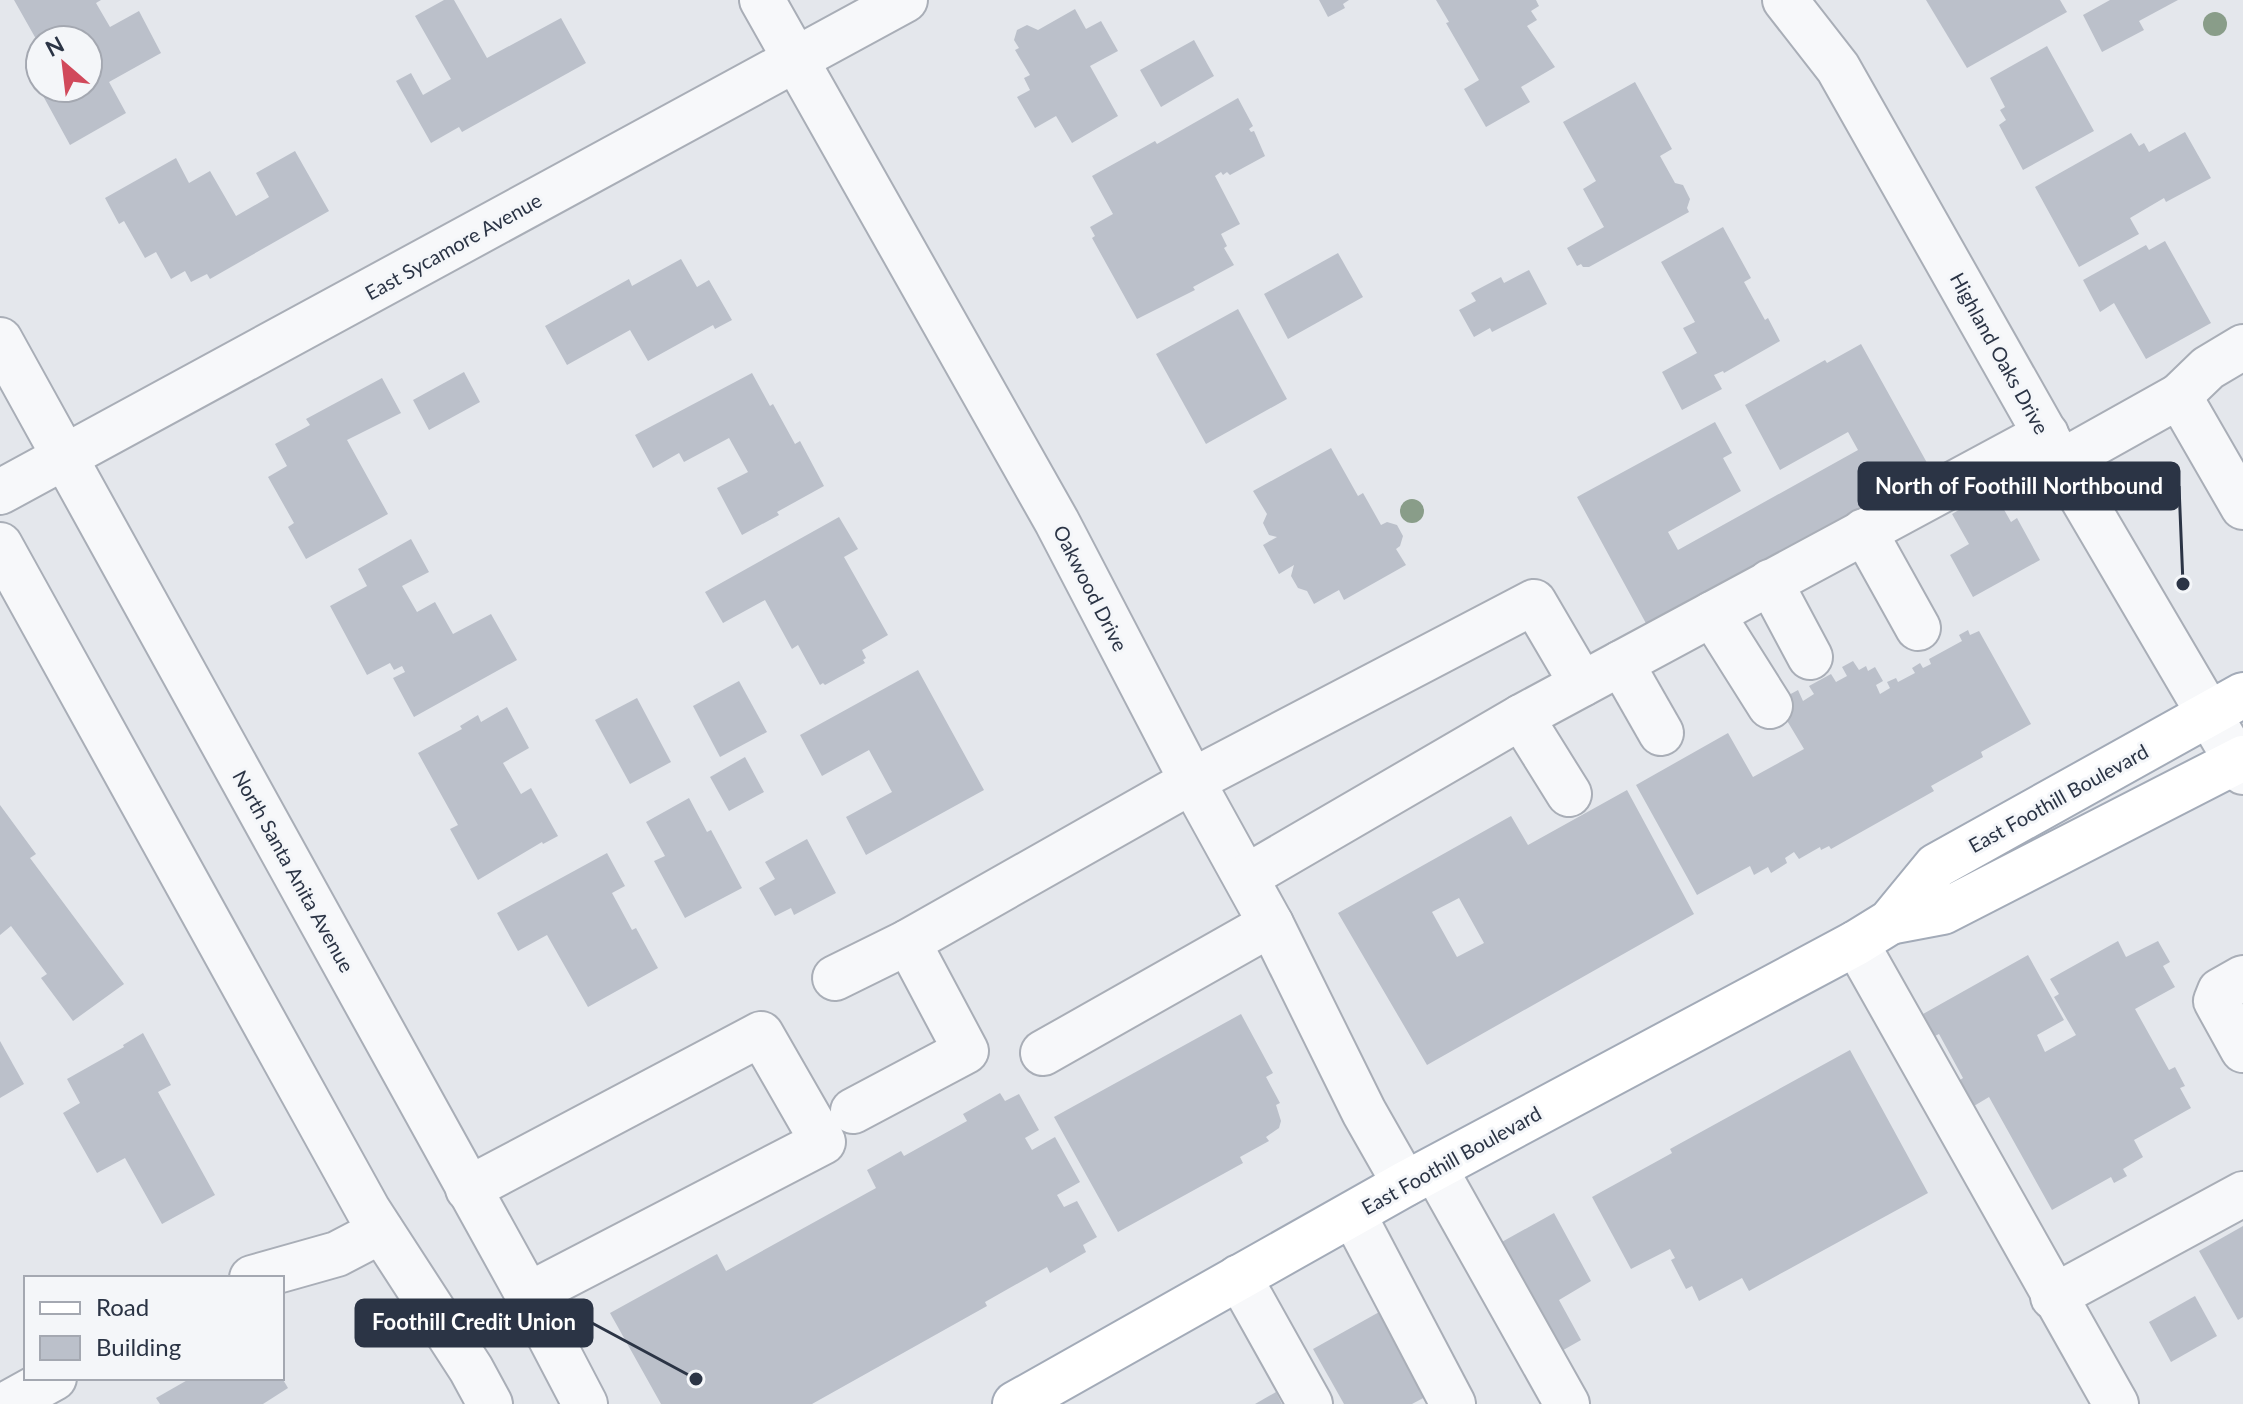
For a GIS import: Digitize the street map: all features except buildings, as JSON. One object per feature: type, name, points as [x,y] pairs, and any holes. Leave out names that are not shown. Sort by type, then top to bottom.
[{"type":"main road","name":"East Foothill Boulevard","points":[[1873,932],[1936,866],[2225,704]]},
{"type":"main road","name":"East Foothill Boulevard","points":[[1015,1404],[1420,1176],[1873,932],[1943,912],[2241,764]]},
{"type":"street","name":"Oakwood Drive","points":[[762,0],[1057,522],[1192,781],[1271,924],[1364,1112],[1420,1176],[1567,1404]]},
{"type":"street","name":"East Sycamore Avenue","points":[[0,492],[905,0]]},
{"type":"street","name":"Highland Oaks Drive","points":[[1785,0],[1838,68],[2053,448],[2225,704],[2241,764]]},
{"type":"street","name":"North Santa Anita Avenue","points":[[0,340],[528,1295],[585,1404]]},
{"type":"street","points":[[1246,877],[1521,717],[1864,531],[2179,396],[2208,368],[2243,347]]},
{"type":"street","points":[[2179,396],[2243,507]]},
{"type":"street","points":[[1864,531],[1918,628]]},
{"type":"street","points":[[7,573],[381,1231],[471,1369],[490,1404]]},
{"type":"street","points":[[1770,582],[1810,657]]},
{"type":"street","points":[[835,978],[908,942],[1192,781],[1534,602],[1582,684]]},
{"type":"street","points":[[1712,614],[1770,706]]},
{"type":"street","points":[[1621,663],[1661,733]]},
{"type":"street","points":[[1521,717],[1569,794]]},
{"type":"street","points":[[1043,1053],[1271,924]]},
{"type":"street","points":[[1873,932],[2053,1297],[2116,1404]]},
{"type":"street","points":[[853,1111],[966,1051],[908,942]]},
{"type":"street","points":[[2230,989],[2243,1050]]},
{"type":"street","points":[[468,1189],[761,1034],[823,1142],[528,1295]]},
{"type":"street","points":[[2053,1297],[2243,1194]]},
{"type":"street","points":[[1353,1214],[1453,1404]]},
{"type":"street","points":[[259,1276],[337,1254],[381,1231]]},
{"type":"street","points":[[1239,1277],[1310,1404]]},
{"type":"street","points":[[7,1404],[50,1380]]},
{"type":"place","name":"North of Foothill Northbound","points":[[2183,584]]},
{"type":"place","name":"Foothill Credit Union","points":[[696,1379]]}]
